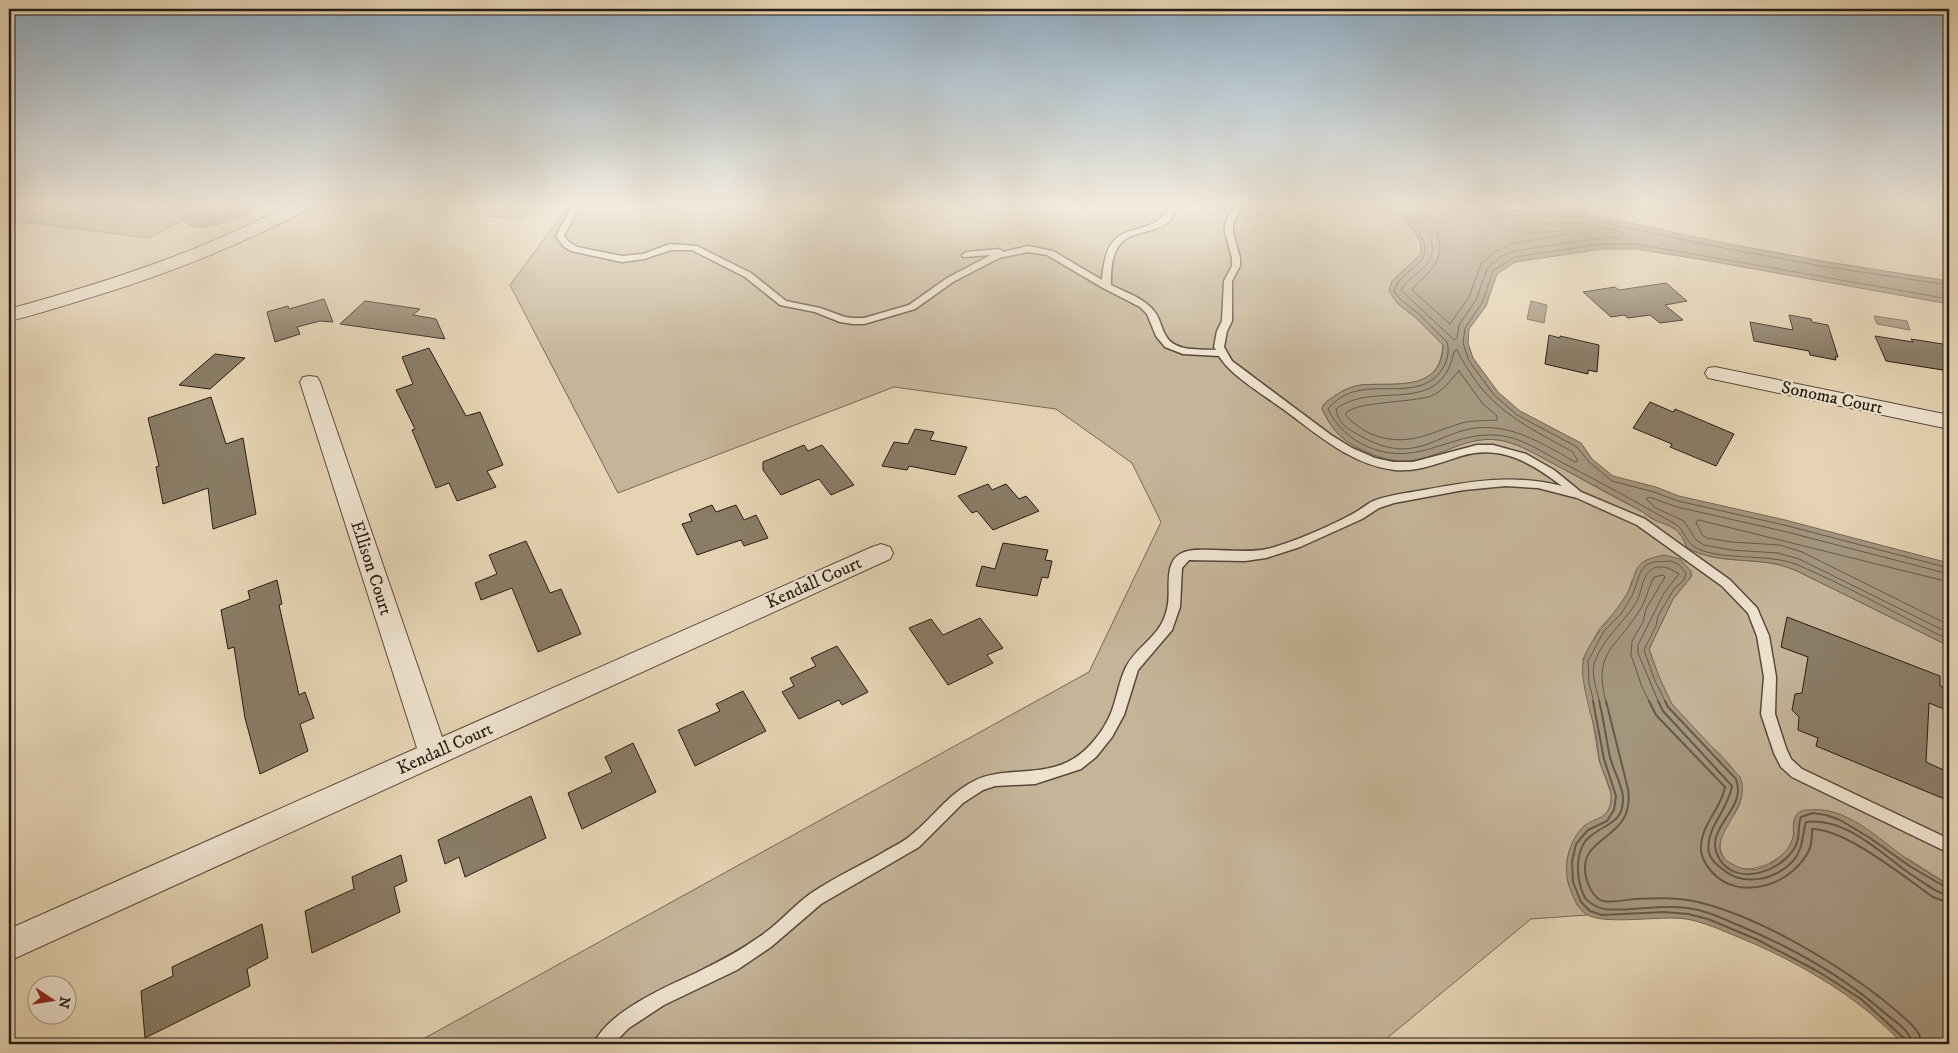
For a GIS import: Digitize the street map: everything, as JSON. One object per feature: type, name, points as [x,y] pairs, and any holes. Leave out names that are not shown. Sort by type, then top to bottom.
[{"type":"street","points":[[9,315],[88,294],[198,256]]},
{"type":"street","name":"Sonoma Court","points":[[1715,373],[1949,422]]},
{"type":"street","name":"Ellison Court","points":[[310,382],[433,754]]},
{"type":"street","name":"Kendall Court","points":[[9,946],[881,553]]},
{"type":"lane","points":[[608,256],[622,259],[643,256]]},
{"type":"lane","points":[[709,256],[748,275],[784,303],[817,310],[843,320],[864,321],[912,307],[939,287],[996,256]]},
{"type":"lane","points":[[1055,256],[1143,305],[1150,313],[1161,336],[1168,345],[1183,351],[1221,352]]},
{"type":"lane","points":[[1106,286],[1108,261],[1110,256]]},
{"type":"lane","points":[[1234,256],[1236,266],[1228,281],[1226,294],[1228,315],[1219,341],[1221,352],[1228,363],[1336,443],[1368,460],[1385,464],[1418,467],[1462,452],[1491,447],[1518,454],[1533,461],[1580,494],[1641,522],[1726,583],[1753,611],[1763,636],[1770,677],[1768,714],[1779,749],[1786,763],[1797,773],[1949,846]]},
{"type":"lane","points":[[602,1044],[623,1022],[658,999],[731,964],[766,942],[816,899],[914,842],[958,799],[978,785],[994,780],[1036,778],[1076,765],[1091,753],[1107,733],[1117,715],[1132,668],[1166,630],[1174,607],[1176,567],[1186,556],[1201,555],[1245,558],[1266,554],[1296,544],[1338,526],[1375,505],[1394,499],[1464,486],[1506,482],[1530,484],[1580,494]]},
{"type":"shaded area","points":[[531,256],[1419,256],[1392,281],[1397,303],[1415,317],[1443,345],[1440,361],[1434,372],[1414,382],[1357,386],[1335,396],[1323,405],[1322,409],[1335,430],[1345,440],[1359,448],[1382,458],[1397,461],[1420,458],[1467,442],[1479,440],[1491,439],[1511,443],[1524,448],[1643,512],[1656,521],[1674,528],[1683,539],[1687,548],[1709,556],[1764,562],[1795,570],[1949,646],[1949,885],[1908,859],[1794,821],[1793,840],[1779,857],[1768,864],[1746,869],[1735,867],[1727,861],[1721,851],[1720,841],[1723,832],[1739,806],[1741,795],[1739,783],[1726,760],[1695,731],[1672,705],[1661,685],[1649,649],[1673,599],[1691,577],[1691,571],[1632,580],[1628,593],[1617,610],[1600,628],[1583,659],[1599,760],[1612,796],[1610,809],[1603,818],[1584,826],[1567,861],[1568,883],[1577,905],[1587,915],[1531,919],[1380,1044],[414,1044],[1089,672],[1161,522],[1132,463],[1056,409],[894,387],[618,493],[510,285]]},
{"type":"water","points":[[1419,256],[1555,256],[1515,262],[1497,274],[1486,306],[1469,329],[1468,343],[1473,358],[1498,392],[1520,411],[1581,443],[1592,459],[1613,476],[1656,487],[1679,496],[1785,520],[1949,563],[1949,646],[1795,570],[1764,562],[1709,556],[1687,548],[1683,539],[1674,528],[1656,521],[1643,512],[1535,454],[1510,443],[1491,439],[1479,440],[1408,461],[1392,460],[1377,456],[1351,444],[1330,424],[1322,409],[1326,402],[1342,392],[1357,386],[1401,384],[1425,378],[1434,371],[1441,360],[1443,345],[1415,317],[1397,303],[1389,291],[1392,281]]},
{"type":"water","points":[[1680,256],[1796,256],[1949,281],[1949,304]]},
{"type":"water","points":[[1531,301],[1547,305],[1544,323],[1527,319]]},
{"type":"water","points":[[1874,316],[1907,321],[1910,330],[1877,324]]},
{"type":"water","points":[[1664,555],[1680,559],[1691,571],[1691,577],[1673,599],[1649,649],[1672,704],[1740,777],[1742,789],[1740,802],[1722,836],[1720,847],[1722,856],[1732,864],[1745,869],[1758,869],[1768,865],[1783,854],[1790,845],[1793,838],[1793,823],[1797,814],[1804,810],[1821,810],[1848,818],[1860,825],[1907,859],[1949,885],[1949,1044],[1904,1044],[1863,1008],[1815,975],[1769,951],[1712,926],[1693,920],[1676,918],[1605,919],[1586,914],[1580,909],[1568,881],[1567,864],[1570,848],[1583,827],[1605,815],[1610,806],[1611,799],[1610,789],[1600,763],[1596,735],[1586,696],[1583,675],[1584,658],[1592,641],[1625,597],[1639,565],[1644,561]]},
{"type":"building","points":[[1666,283],[1687,301],[1665,305],[1683,320],[1660,323],[1650,315],[1628,318],[1624,315],[1611,317],[1583,292],[1615,287],[1619,290]]},
{"type":"building","points":[[324,299],[333,322],[320,321],[297,327],[300,334],[275,342],[267,312],[288,306],[289,309]]},
{"type":"building","points":[[365,301],[420,309],[413,315],[436,319],[445,339],[340,324]]},
{"type":"building","points":[[1789,315],[1811,319],[1812,322],[1828,325],[1838,357],[1835,357],[1836,360],[1810,355],[1809,351],[1754,341],[1750,322],[1793,330]]},
{"type":"building","points":[[1549,335],[1599,345],[1597,372],[1588,370],[1588,374],[1545,364]]},
{"type":"building","points":[[1875,336],[1949,345],[1949,371],[1886,361]]},
{"type":"building","points":[[429,348],[466,416],[480,412],[503,465],[487,471],[496,487],[457,501],[449,483],[436,488],[412,430],[415,429],[396,390],[413,384],[402,357]]},
{"type":"building","points":[[215,354],[245,358],[210,389],[179,385]]},
{"type":"building","points":[[211,397],[226,444],[243,438],[256,514],[213,529],[208,488],[163,504],[156,467],[159,466],[148,418]]},
{"type":"building","points":[[1650,402],[1673,412],[1675,409],[1734,434],[1716,466],[1670,447],[1672,444],[1633,428]]},
{"type":"building","points":[[915,429],[934,432],[930,440],[967,447],[955,475],[909,466],[907,470],[882,466],[894,442],[908,444]]},
{"type":"building","points":[[804,445],[808,451],[822,445],[854,485],[831,495],[819,479],[781,495],[763,470],[763,462]]},
{"type":"building","points":[[988,484],[992,490],[1006,484],[1019,499],[1026,496],[1039,511],[993,530],[977,511],[972,513],[958,496]]},
{"type":"building","points":[[712,505],[716,512],[736,505],[744,520],[756,515],[768,538],[744,546],[741,540],[697,555],[682,524],[692,521],[689,514]]},
{"type":"building","points":[[526,541],[550,593],[561,589],[581,634],[538,652],[512,588],[481,600],[475,583],[497,574],[489,555]]},
{"type":"building","points":[[1003,543],[1048,550],[1045,560],[1052,561],[1048,578],[1042,577],[1037,596],[976,586],[982,566],[995,569]]},
{"type":"building","points":[[277,580],[282,604],[279,605],[299,695],[305,692],[314,718],[300,724],[308,751],[260,774],[245,718],[234,647],[228,649],[221,610],[250,599],[248,591]]},
{"type":"building","points":[[1787,617],[1940,676],[1940,686],[1949,690],[1949,711],[1929,703],[1926,762],[1948,772],[1947,800],[1816,746],[1818,738],[1798,730],[1799,717],[1792,710],[1795,694],[1802,693],[1808,657],[1781,647]]},
{"type":"building","points":[[980,618],[1003,648],[987,655],[993,663],[948,685],[909,628],[931,619],[943,635]]},
{"type":"building","points":[[837,646],[868,692],[842,705],[839,700],[799,719],[782,692],[794,686],[790,678],[816,666],[811,658]]},
{"type":"building","points":[[743,691],[766,731],[695,766],[678,730],[720,711],[716,704]]},
{"type":"building","points":[[633,743],[656,792],[582,829],[568,793],[612,772],[605,757]]},
{"type":"building","points":[[531,796],[546,838],[465,877],[459,857],[445,864],[438,840]]},
{"type":"building","points":[[401,855],[407,881],[394,887],[400,912],[312,953],[305,911],[354,889],[352,877]]},
{"type":"building","points":[[262,924],[268,958],[247,969],[250,986],[145,1038],[141,991],[173,976],[172,967]]}]
